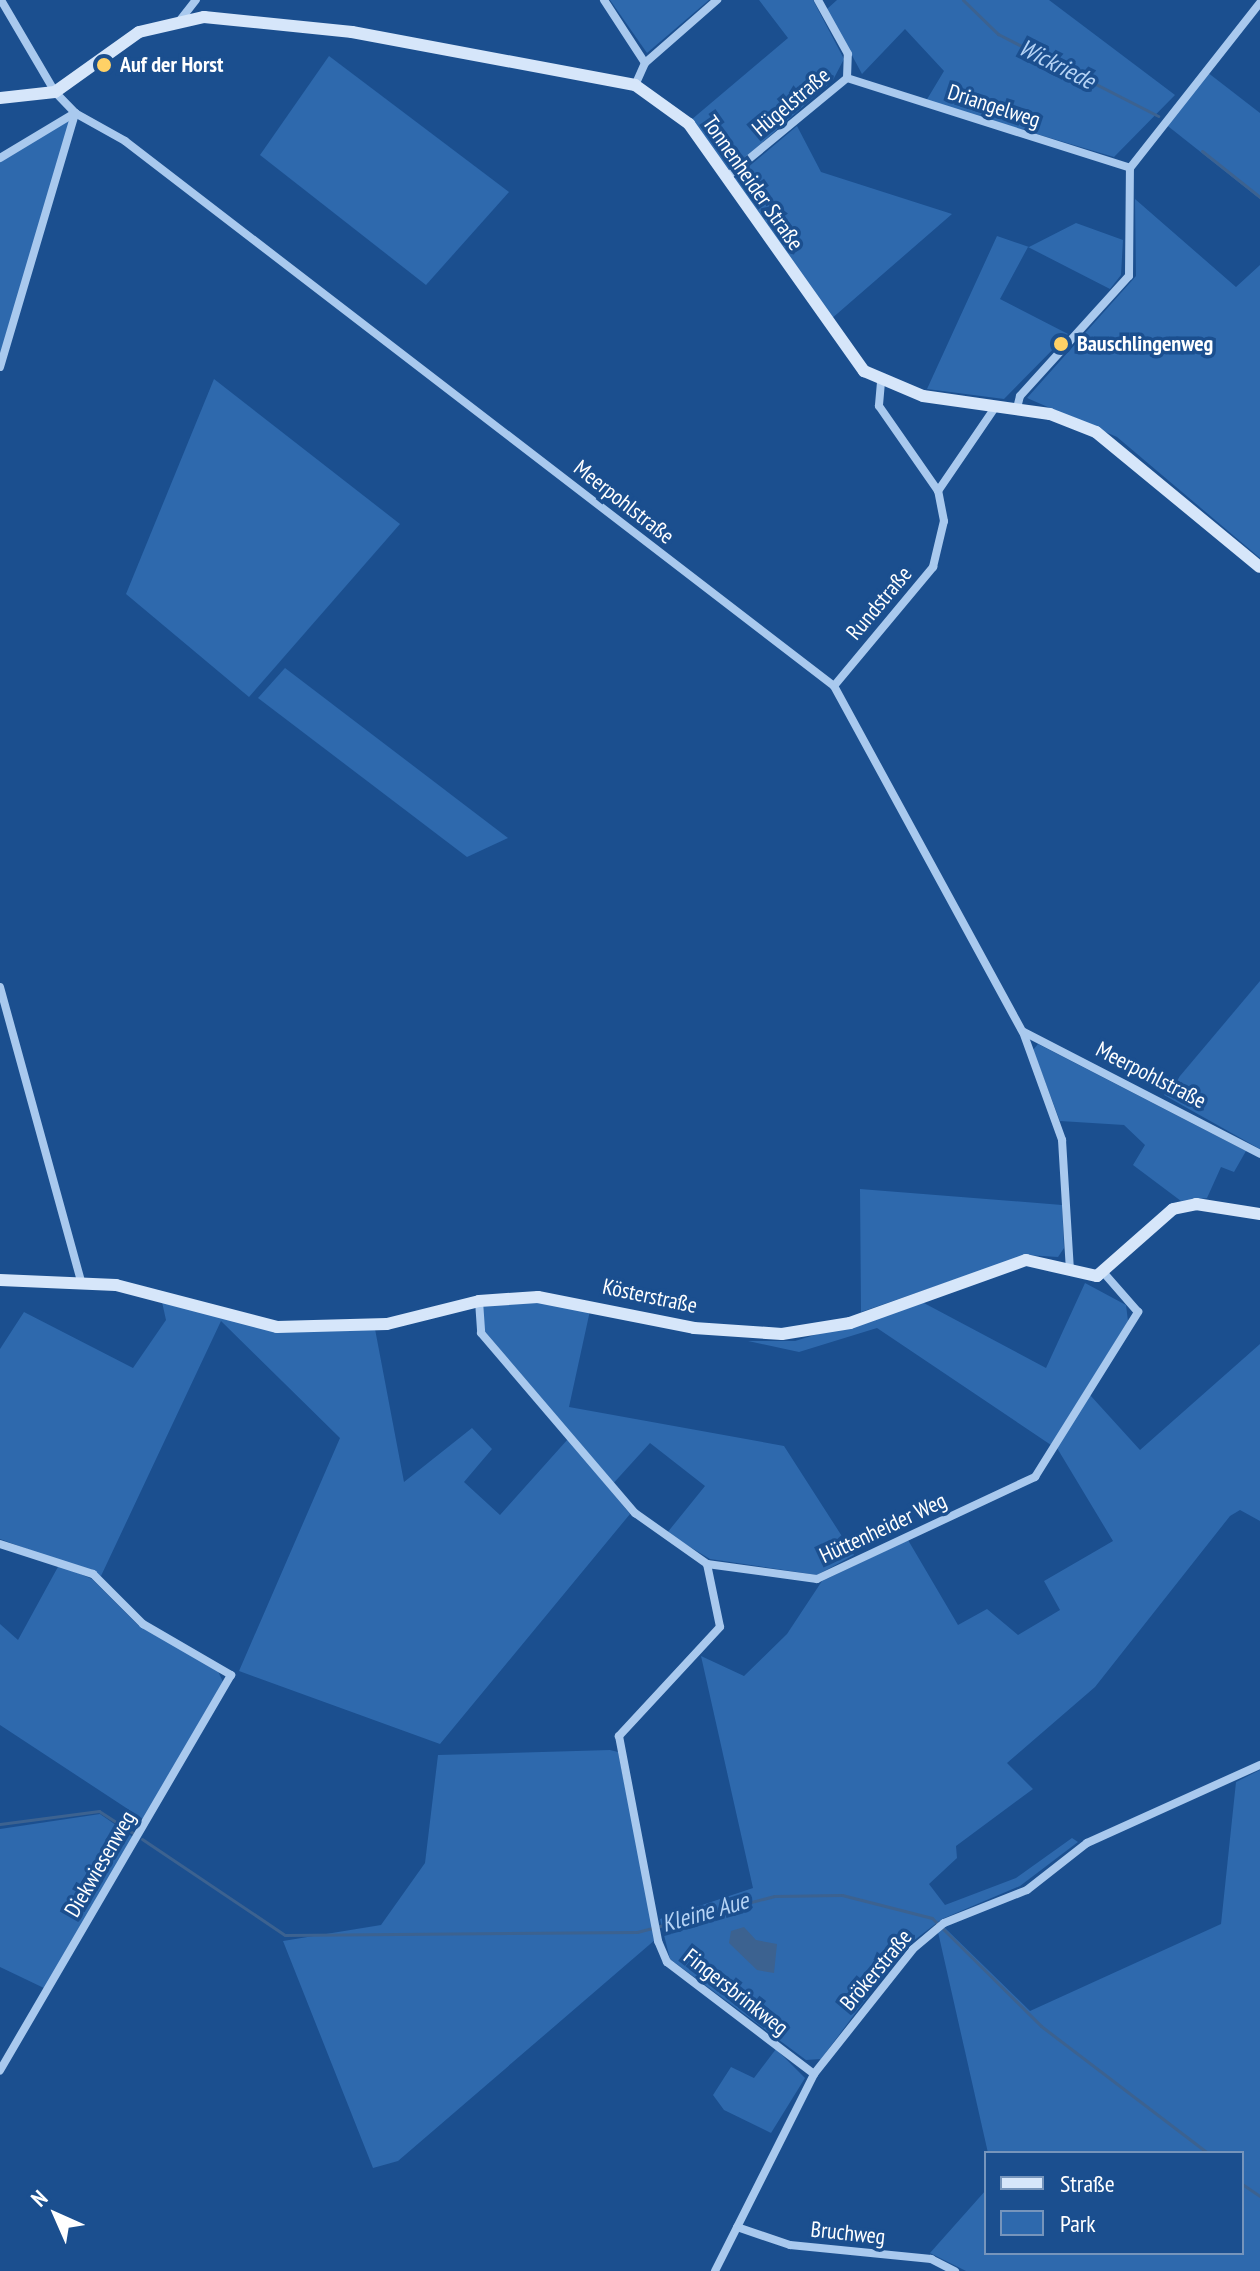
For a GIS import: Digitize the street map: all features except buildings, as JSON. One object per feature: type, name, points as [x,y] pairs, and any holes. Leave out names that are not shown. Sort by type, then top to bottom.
[{"type":"street","name":"Meerpohlstraße","points":[[1,0],[55,92],[75,113],[138,151],[834,686],[1023,1032],[1062,1140],[1070,1269]]},
{"type":"street","points":[[181,19],[196,0]]},
{"type":"street","points":[[604,0],[645,63]]},
{"type":"street","points":[[635,85],[645,63],[717,0]]},
{"type":"street","name":"Hügelstraße","points":[[727,177],[847,78],[848,54],[818,0]]},
{"type":"street","points":[[1017,408],[1020,396],[1129,276],[1130,168],[1258,8]]},
{"type":"street","name":"Tonnenheider Straße","points":[[55,92],[127,38],[181,19],[352,32],[635,85],[689,124],[848,356],[881,382],[1017,408],[1113,442],[1260,567]]},
{"type":"street","name":"Driangelweg","points":[[847,78],[1130,168]]},
{"type":"street","points":[[0,98],[55,92]]},
{"type":"street","points":[[0,158],[75,113]]},
{"type":"street","points":[[0,367],[75,113]]},
{"type":"street","name":"Rundstraße","points":[[834,686],[933,567],[944,521],[938,491],[879,406],[881,382]]},
{"type":"street","points":[[938,491],[996,406]]},
{"type":"street","points":[[0,987],[81,1281]]},
{"type":"street","name":"Meerpohlstraße","points":[[1023,1032],[1260,1154]]},
{"type":"street","points":[[1104,1273],[1173,1209],[1196,1204],[1260,1214]]},
{"type":"street","name":"Kösterstraße","points":[[0,1280],[81,1281],[277,1327],[387,1324],[479,1301],[538,1297],[694,1328],[782,1334],[850,1323],[1026,1260],[1104,1273]]},
{"type":"street","name":"Hüttenheider Weg","points":[[707,1564],[817,1579],[1035,1477],[1138,1312],[1104,1273]]},
{"type":"street","points":[[479,1301],[481,1333],[604,1483],[707,1564]]},
{"type":"street","name":"Diekwiesenweg","points":[[0,1544],[93,1574],[143,1624],[231,1675],[0,2071]]},
{"type":"street","name":"Fingersbrinkweg","points":[[707,1564],[720,1627],[619,1736],[656,1926],[667,1962],[814,2074]]},
{"type":"street","name":"Brökerstraße","points":[[715,2271],[814,2074],[940,1926],[1027,1890],[1087,1843],[1260,1765]]},
{"type":"street","name":"Bruchweg","points":[[737,2227],[790,2245],[931,2259],[955,2271]]},
{"type":"green space","points":[[610,0],[709,0],[647,53]]},
{"type":"green space","points":[[759,0],[813,0],[844,59],[833,80],[730,171],[691,120],[788,38]]},
{"type":"green space","points":[[837,0],[1049,0],[1175,95],[1114,157],[926,101],[944,71],[905,29],[862,74],[827,9]]},
{"type":"green space","points":[[329,56],[509,192],[426,285],[260,155]]},
{"type":"green space","points":[[1207,72],[1260,113],[1260,199],[1164,123]]},
{"type":"green space","points":[[72,116],[0,355],[0,161]]},
{"type":"green space","points":[[797,126],[821,172],[952,214],[830,320],[734,179]]},
{"type":"green space","points":[[1135,199],[1236,287],[1260,265],[1260,558],[1117,437],[1027,398],[1136,276]]},
{"type":"green space","points":[[1076,223],[1123,240],[1121,275],[1110,289],[1028,247],[1000,299],[1068,334],[1004,399],[927,389],[997,236],[1029,247]]},
{"type":"green space","points":[[214,379],[400,524],[249,697],[126,594]]},
{"type":"green space","points":[[285,668],[508,838],[467,857],[258,698]]},
{"type":"green space","points":[[1260,981],[1260,1149],[1164,1095]]},
{"type":"green space","points":[[1038,1044],[1246,1151],[1234,1172],[1221,1167],[1207,1198],[1181,1201],[1133,1165],[1145,1145],[1124,1125],[1060,1121],[1033,1050]]},
{"type":"green space","points":[[860,1189],[1062,1205],[1064,1248],[1058,1257],[1026,1255],[861,1312]]},
{"type":"green space","points":[[1085,1283],[1126,1305],[1128,1321],[1051,1445],[877,1328],[799,1352],[748,1341],[795,1341],[922,1302],[1046,1368]]},
{"type":"green space","points":[[538,1298],[591,1306],[569,1407],[784,1446],[854,1555],[817,1575],[710,1559],[667,1533],[705,1486],[650,1443],[610,1487],[482,1333],[481,1303]]},
{"type":"green space","points":[[162,1302],[275,1330],[375,1329],[404,1482],[472,1428],[492,1449],[464,1482],[500,1515],[568,1439],[630,1514],[440,1744],[239,1671],[340,1438],[221,1321],[101,1576],[0,1539],[0,1349],[24,1312],[133,1368],[166,1320]]},
{"type":"green space","points":[[1260,1344],[1260,1521],[1240,1510],[1230,1516],[1095,1687],[1007,1763],[1033,1789],[956,1846],[957,1858],[929,1884],[945,1905],[1016,1878],[1072,1838],[1078,1842],[1020,1886],[942,1919],[904,1948],[821,2059],[806,2060],[670,1959],[660,1919],[753,1888],[701,1656],[744,1676],[787,1634],[822,1581],[908,1540],[958,1625],[987,1609],[1018,1635],[1060,1610],[1044,1581],[1113,1541],[1057,1448],[1090,1395],[1140,1450]]},
{"type":"green space","points":[[59,1565],[92,1579],[139,1626],[217,1669],[223,1682],[143,1819],[0,1725],[0,1624],[18,1640]]},
{"type":"green space","points":[[618,1752],[656,1939],[398,2161],[373,2168],[283,1941],[381,1925],[425,1863],[438,1755]]},
{"type":"green space","points":[[1260,1770],[1260,2271],[966,2271],[930,2253],[984,2192],[984,2255],[1244,2255],[1244,2151],[988,2151],[938,1932],[944,1927],[1030,2011],[1221,1924],[1236,1782]]},
{"type":"green space","points":[[100,1814],[133,1837],[46,1989],[0,1967],[0,1829]]},
{"type":"green space","points":[[776,2049],[805,2078],[771,2133],[724,2110],[713,2095],[731,2067],[754,2078]]},
{"type":"shaded area","points":[[744,1927],[756,1940],[777,1944],[774,1973],[757,1970],[729,1943],[731,1931]]},
{"type":"waterway","name":"Wickriede","points":[[963,0],[998,34],[1158,116]]},
{"type":"waterway","name":"Wickriede","points":[[1202,151],[1260,197]]},
{"type":"waterway","name":"Kleine Aue","points":[[0,1824],[99,1811],[133,1833]]},
{"type":"waterway","name":"Kleine Aue","points":[[142,1839],[285,1935],[637,1932],[774,1896],[842,1895],[932,1918],[1041,2026],[1205,2151]]},
{"type":"waterway","name":"Kleine Aue","points":[[1244,2185],[1260,2196]]},
{"type":"place","name":"Auf der Horst","points":[[104,65]]},
{"type":"place","name":"Bauschlingenweg","points":[[1061,344]]}]
